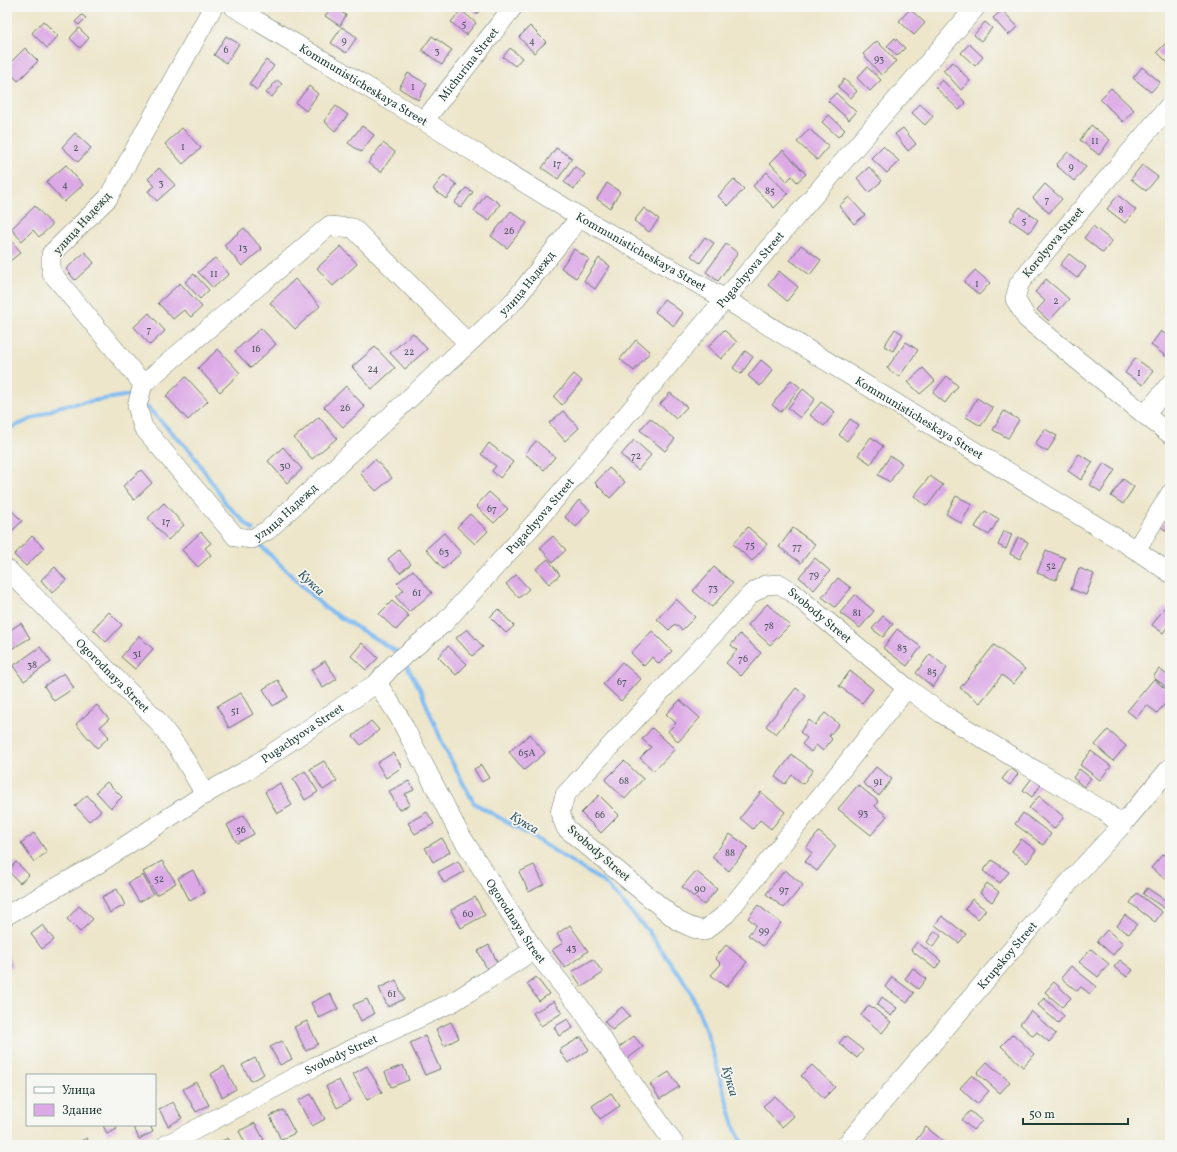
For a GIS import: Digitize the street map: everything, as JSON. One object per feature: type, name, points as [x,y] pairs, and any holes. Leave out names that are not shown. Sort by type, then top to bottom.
[{"type":"street","name":"улица Надежд","points":[[213,7],[108,198],[51,254],[51,272],[143,384],[138,406],[143,427],[236,537],[252,539],[268,530],[514,301],[580,217]]},
{"type":"street","name":"Kommunisticheskaya Street","points":[[234,7],[580,217],[725,299],[1136,550],[1170,573]]},
{"type":"street","name":"Michurina Street","points":[[424,121],[513,7]]},
{"type":"street","name":"Pugachyova Street","points":[[7,915],[93,867],[205,794],[249,769],[377,683],[393,665],[444,623],[534,524],[976,7]]},
{"type":"street","name":"Korolyova Street","points":[[1170,105],[1029,271],[1019,284],[1015,299],[1027,319],[1170,434]]},
{"type":"street","points":[[143,384],[329,226],[353,228],[468,343]]},
{"type":"street","points":[[1145,415],[1170,384]]},
{"type":"street","points":[[1136,550],[1170,494]]},
{"type":"street","name":"Ogorodnaya Street","points":[[7,569],[156,719],[178,748],[205,794]]},
{"type":"street","name":"Svobody Street","points":[[907,688],[726,914],[704,931],[678,921],[566,828],[560,812],[565,795],[752,594],[765,585],[780,584],[792,592],[907,688],[942,713],[1010,756],[1104,811],[1122,825]]},
{"type":"street","name":"Ogorodnaya Street","points":[[377,683],[398,715],[458,833],[534,950],[580,1007],[675,1145]]},
{"type":"street","name":"Krupskoy Street","points":[[846,1145],[1067,885],[1122,825],[1170,768]]},
{"type":"street","name":"Svobody Street","points":[[166,1145],[316,1066],[452,1002],[534,950]]},
{"type":"building","points":[[332,7],[346,15],[340,26],[325,16]]},
{"type":"building","points":[[469,7],[483,7],[477,14]]},
{"type":"building","points":[[910,9],[925,23],[914,35],[899,21]]},
{"type":"building","points":[[461,10],[476,23],[466,35],[451,22]]},
{"type":"building","points":[[1002,10],[1018,27],[1008,35],[993,18]]},
{"type":"building","points":[[82,15],[86,18],[79,25],[75,22]]},
{"type":"building","points":[[43,21],[58,36],[47,48],[32,33]]},
{"type":"building","points":[[985,22],[992,28],[981,41],[974,35]]},
{"type":"building","points":[[530,26],[546,42],[534,53],[519,37]]},
{"type":"building","points":[[342,27],[357,37],[346,53],[331,43]]},
{"type":"building","points":[[79,28],[89,38],[80,48],[70,38]]},
{"type":"building","points":[[226,36],[239,44],[226,63],[214,55]]},
{"type":"building","points":[[432,36],[452,50],[442,65],[422,50]]},
{"type":"building","points":[[895,38],[905,48],[897,56],[887,46]]},
{"type":"building","points":[[1169,40],[1170,42],[1170,65],[1157,52]]},
{"type":"building","points":[[877,41],[896,61],[881,75],[863,54]]},
{"type":"building","points":[[969,44],[983,57],[975,66],[961,53]]},
{"type":"building","points":[[25,48],[38,61],[18,81],[7,70],[7,66]]},
{"type":"building","points":[[510,48],[522,58],[515,66],[503,57]]},
{"type":"building","points":[[266,60],[274,66],[257,90],[249,84]]},
{"type":"building","points":[[953,62],[970,81],[961,90],[943,70]]},
{"type":"building","points":[[867,67],[881,80],[870,91],[857,78]]},
{"type":"building","points":[[1142,67],[1160,82],[1151,92],[1133,78]]},
{"type":"building","points":[[408,73],[427,84],[418,100],[399,88]]},
{"type":"building","points":[[844,79],[857,91],[851,98],[838,87]]},
{"type":"building","points":[[277,80],[282,84],[272,97],[266,93]]},
{"type":"building","points":[[942,80],[966,103],[959,110],[935,87]]},
{"type":"building","points":[[309,86],[318,94],[306,111],[296,103]]},
{"type":"building","points":[[1111,88],[1134,110],[1123,122],[1100,99]]},
{"type":"building","points":[[836,93],[856,112],[849,120],[828,101]]},
{"type":"building","points":[[920,104],[933,116],[925,125],[912,113]]},
{"type":"building","points":[[336,106],[348,115],[335,131],[324,121]]},
{"type":"building","points":[[829,115],[845,130],[838,137],[822,122]]},
{"type":"building","points":[[1091,125],[1110,140],[1099,155],[1080,140]]},
{"type":"building","points":[[362,126],[374,135],[361,152],[348,143]]},
{"type":"building","points":[[182,128],[201,148],[183,164],[165,144]]},
{"type":"building","points":[[903,128],[916,144],[908,151],[895,134]]},
{"type":"building","points":[[809,129],[829,146],[817,160],[797,142]]},
{"type":"building","points":[[75,133],[91,148],[78,162],[62,147]]},
{"type":"building","points":[[383,143],[395,152],[381,172],[368,163]]},
{"type":"building","points":[[883,146],[899,161],[887,173],[871,158]]},
{"type":"building","points":[[556,148],[572,158],[558,179],[542,168]]},
{"type":"building","points":[[783,150],[806,174],[797,182],[792,176],[787,181],[770,163]]},
{"type":"building","points":[[1068,152],[1086,167],[1074,181],[1056,165]]},
{"type":"building","points":[[66,165],[83,185],[64,202],[46,182]]},
{"type":"building","points":[[1142,165],[1158,177],[1146,191],[1131,179]]},
{"type":"building","points":[[575,167],[585,174],[574,189],[564,182]]},
{"type":"building","points":[[869,167],[882,181],[869,192],[857,178]]},
{"type":"building","points":[[159,168],[175,185],[157,201],[148,191],[155,186],[148,179]]},
{"type":"building","points":[[767,172],[788,194],[774,208],[753,186]]},
{"type":"building","points":[[444,175],[457,185],[446,199],[433,189]]},
{"type":"building","points":[[734,179],[744,189],[728,206],[718,196]]},
{"type":"building","points":[[607,183],[620,192],[610,208],[597,199]]},
{"type":"building","points":[[1045,184],[1062,199],[1049,213],[1033,198]]},
{"type":"building","points":[[466,188],[473,192],[461,208],[454,203]]},
{"type":"building","points":[[486,194],[500,204],[489,221],[474,211]]},
{"type":"building","points":[[1118,195],[1136,210],[1125,223],[1107,209]]},
{"type":"building","points":[[849,197],[865,215],[854,224],[839,206]]},
{"type":"building","points":[[35,206],[52,225],[39,237],[33,230],[22,241],[11,229]]},
{"type":"building","points":[[1020,207],[1038,220],[1029,233],[1010,220]]},
{"type":"building","points":[[644,208],[659,219],[649,232],[634,221]]},
{"type":"building","points":[[511,211],[527,223],[507,248],[491,236]]},
{"type":"building","points":[[1093,226],[1112,241],[1103,253],[1084,238]]},
{"type":"building","points":[[244,228],[262,249],[242,266],[224,245]]},
{"type":"building","points":[[7,236],[21,252],[9,262],[7,260]]},
{"type":"building","points":[[705,237],[714,243],[700,263],[691,256]]},
{"type":"building","points":[[726,244],[738,253],[718,281],[706,272]]},
{"type":"building","points":[[801,245],[821,260],[810,275],[790,260]]},
{"type":"building","points":[[341,246],[357,264],[333,286],[317,268]]},
{"type":"building","points":[[574,249],[589,259],[576,278],[561,268]]},
{"type":"building","points":[[85,252],[94,263],[75,280],[66,269]]},
{"type":"building","points":[[1069,254],[1086,267],[1077,278],[1060,265]]},
{"type":"building","points":[[215,258],[229,274],[213,288],[198,272]]},
{"type":"building","points":[[599,258],[610,266],[595,289],[584,281]]},
{"type":"building","points":[[975,270],[990,283],[979,295],[964,282]]},
{"type":"building","points":[[779,271],[798,287],[787,301],[768,285]]},
{"type":"building","points":[[194,274],[209,290],[200,299],[185,282]]},
{"type":"building","points":[[295,279],[320,306],[295,329],[270,303]]},
{"type":"building","points":[[1046,279],[1069,299],[1049,321],[1037,310],[1045,301],[1035,292]]},
{"type":"building","points":[[180,283],[202,307],[191,317],[184,310],[173,319],[158,303]]},
{"type":"building","points":[[664,299],[683,313],[674,326],[655,312]]},
{"type":"building","points":[[149,313],[165,331],[150,345],[134,327]]},
{"type":"building","points":[[261,328],[276,344],[251,368],[235,351]]},
{"type":"building","points":[[895,329],[903,334],[893,351],[884,346]]},
{"type":"building","points":[[724,330],[737,342],[721,359],[708,347]]},
{"type":"building","points":[[1161,331],[1170,338],[1170,354],[1167,357],[1151,345]]},
{"type":"building","points":[[413,333],[427,349],[405,369],[390,353]]},
{"type":"building","points":[[636,340],[650,352],[634,371],[620,359]]},
{"type":"building","points":[[906,342],[918,350],[899,377],[887,368]]},
{"type":"building","points":[[375,347],[395,368],[372,389],[352,367]]},
{"type":"building","points":[[218,349],[240,373],[220,392],[198,368]]},
{"type":"building","points":[[745,351],[753,357],[741,374],[733,368]]},
{"type":"building","points":[[1135,358],[1153,371],[1143,385],[1125,373]]},
{"type":"building","points":[[761,360],[773,370],[760,386],[748,376]]},
{"type":"building","points":[[923,368],[935,381],[920,394],[908,382]]},
{"type":"building","points":[[574,374],[582,381],[562,405],[554,397]]},
{"type":"building","points":[[947,376],[958,386],[945,403],[933,393]]},
{"type":"building","points":[[186,377],[208,401],[188,420],[166,396]]},
{"type":"building","points":[[791,380],[800,387],[781,412],[772,405]]},
{"type":"building","points":[[346,386],[365,407],[343,427],[324,407]]},
{"type":"building","points":[[803,389],[815,399],[800,418],[788,408]]},
{"type":"building","points":[[670,393],[687,407],[676,419],[660,404]]},
{"type":"building","points":[[977,398],[993,408],[981,426],[966,417]]},
{"type":"building","points":[[821,402],[835,412],[824,426],[810,415]]},
{"type":"building","points":[[563,411],[579,428],[565,441],[549,423]]},
{"type":"building","points":[[1004,411],[1019,420],[1008,438],[993,430]]},
{"type":"building","points":[[319,417],[337,438],[312,459],[294,438]]},
{"type":"building","points":[[650,418],[675,439],[665,451],[640,430]]},
{"type":"building","points":[[850,419],[859,425],[847,441],[839,435]]},
{"type":"building","points":[[1045,429],[1057,436],[1047,452],[1035,444]]},
{"type":"building","points":[[871,437],[883,446],[871,464],[858,455]]},
{"type":"building","points":[[634,440],[651,455],[638,470],[621,455]]},
{"type":"building","points":[[536,441],[555,457],[544,470],[525,454]]},
{"type":"building","points":[[489,443],[513,462],[500,478],[492,471],[496,466],[481,454]]},
{"type":"building","points":[[283,447],[302,469],[287,483],[268,461]]},
{"type":"building","points":[[1079,454],[1093,462],[1081,480],[1068,471]]},
{"type":"building","points":[[890,456],[902,463],[890,482],[878,475]]},
{"type":"building","points":[[375,459],[392,478],[376,491],[360,473]]},
{"type":"building","points":[[1104,463],[1115,470],[1101,492],[1090,485]]},
{"type":"building","points":[[609,468],[625,482],[610,498],[595,483]]},
{"type":"building","points":[[141,470],[152,483],[134,500],[123,486]]},
{"type":"building","points":[[930,476],[943,485],[927,506],[914,496]]},
{"type":"building","points":[[1123,479],[1134,487],[1123,504],[1111,496]]},
{"type":"building","points":[[489,492],[508,509],[494,523],[476,506]]},
{"type":"building","points":[[956,496],[972,504],[961,523],[946,514]]},
{"type":"building","points":[[579,500],[590,510],[576,527],[565,517]]},
{"type":"building","points":[[164,503],[184,525],[168,540],[148,518]]},
{"type":"building","points":[[12,511],[22,521],[7,536],[7,516]]},
{"type":"building","points":[[985,511],[999,519],[989,535],[975,527]]},
{"type":"building","points":[[470,514],[488,531],[475,544],[457,527]]},
{"type":"building","points":[[1170,514],[1170,534],[1161,527]]},
{"type":"building","points":[[748,527],[767,544],[752,561],[733,544]]},
{"type":"building","points":[[793,528],[815,544],[801,563],[779,547]]},
{"type":"building","points":[[1004,531],[1012,534],[1006,549],[998,545]]},
{"type":"building","points":[[201,532],[211,543],[205,548],[211,555],[198,567],[182,550]]},
{"type":"building","points":[[444,533],[461,553],[443,569],[426,549]]},
{"type":"building","points":[[32,536],[44,548],[26,566],[14,555]]},
{"type":"building","points":[[553,536],[566,550],[553,562],[540,548]]},
{"type":"building","points":[[1018,537],[1028,542],[1020,559],[1010,554]]},
{"type":"building","points":[[399,550],[411,564],[400,573],[388,559]]},
{"type":"building","points":[[1046,550],[1065,558],[1056,580],[1037,573]]},
{"type":"building","points":[[815,558],[830,571],[814,590],[799,577]]},
{"type":"building","points":[[548,559],[560,575],[549,584],[536,569]]},
{"type":"building","points":[[55,567],[66,580],[52,593],[41,580]]},
{"type":"building","points":[[714,567],[733,583],[712,607],[693,591]]},
{"type":"building","points":[[1079,568],[1094,574],[1086,595],[1071,589]]},
{"type":"building","points":[[413,570],[432,593],[409,612],[396,597],[404,590],[397,583]]},
{"type":"building","points":[[516,575],[529,589],[519,598],[506,584]]},
{"type":"building","points":[[838,578],[851,588],[835,607],[822,597]]},
{"type":"building","points":[[855,595],[874,611],[860,628],[840,613]]},
{"type":"building","points":[[676,599],[695,617],[682,630],[675,624],[669,630],[657,619]]},
{"type":"building","points":[[392,601],[409,616],[396,630],[379,614]]},
{"type":"building","points":[[767,604],[790,625],[770,645],[748,625]]},
{"type":"building","points":[[1165,607],[1170,611],[1170,623],[1163,633],[1152,625]]},
{"type":"building","points":[[498,609],[514,626],[506,633],[490,617]]},
{"type":"building","points":[[109,612],[122,625],[106,642],[93,629]]},
{"type":"building","points":[[883,616],[893,624],[883,637],[872,629]]},
{"type":"building","points":[[21,623],[30,638],[8,651],[7,632]]},
{"type":"building","points":[[467,629],[483,647],[472,656],[456,638]]},
{"type":"building","points":[[897,629],[921,647],[907,666],[883,648]]},
{"type":"building","points":[[652,631],[672,651],[659,664],[652,657],[644,666],[631,653]]},
{"type":"building","points":[[740,634],[761,653],[741,676],[726,663],[737,650],[731,645]]},
{"type":"building","points":[[139,636],[153,649],[135,669],[121,657]]},
{"type":"building","points":[[362,643],[378,658],[366,670],[351,656]]},
{"type":"building","points":[[994,645],[1025,669],[1013,684],[1002,675],[980,703],[960,688]]},
{"type":"building","points":[[448,646],[467,664],[456,675],[438,657]]},
{"type":"building","points":[[40,647],[51,662],[24,681],[13,666]]},
{"type":"building","points":[[930,654],[947,668],[933,687],[916,673]]},
{"type":"building","points":[[325,661],[337,679],[323,688],[312,670]]},
{"type":"building","points":[[622,662],[641,679],[621,701],[603,684]]},
{"type":"building","points":[[1159,669],[1170,677],[1170,681],[1166,687],[1153,677]]},
{"type":"building","points":[[850,671],[873,689],[862,703],[839,686]]},
{"type":"building","points":[[64,673],[74,688],[54,701],[44,686]]},
{"type":"building","points":[[1154,679],[1170,693],[1170,698],[1157,713],[1147,705],[1136,718],[1127,711]]},
{"type":"building","points":[[278,680],[288,697],[273,706],[263,689]]},
{"type":"building","points":[[796,688],[806,696],[776,734],[766,726]]},
{"type":"building","points":[[241,693],[253,714],[229,728],[217,706]]},
{"type":"building","points":[[680,700],[700,718],[678,742],[668,731],[676,723],[666,714]]},
{"type":"building","points":[[97,705],[109,719],[100,727],[109,737],[97,748],[76,724]]},
{"type":"building","points":[[825,713],[839,724],[829,736],[832,739],[823,751],[816,745],[811,752],[802,744],[807,738],[800,732],[809,720],[815,725]]},
{"type":"building","points":[[371,721],[379,730],[361,745],[353,736]]},
{"type":"building","points":[[652,728],[675,749],[654,771],[640,758],[651,747],[642,739]]},
{"type":"building","points":[[1108,730],[1126,746],[1113,761],[1095,745]]},
{"type":"building","points":[[530,734],[545,753],[524,770],[509,752]]},
{"type":"building","points":[[1091,751],[1111,766],[1100,780],[1080,765]]},
{"type":"building","points":[[393,753],[402,767],[386,778],[377,763]]},
{"type":"building","points":[[792,755],[813,770],[803,784],[792,775],[785,784],[775,777]]},
{"type":"building","points":[[324,761],[337,781],[323,790],[310,769]]},
{"type":"building","points":[[624,761],[643,779],[625,799],[605,780]]},
{"type":"building","points":[[481,765],[489,778],[482,782],[474,769]]},
{"type":"building","points":[[876,767],[892,779],[879,796],[863,783]]},
{"type":"building","points":[[1011,768],[1018,774],[1010,785],[1002,779]]},
{"type":"building","points":[[1079,769],[1091,778],[1084,787],[1073,778]]},
{"type":"building","points":[[305,771],[318,792],[305,800],[293,779]]},
{"type":"building","points":[[1032,778],[1041,785],[1032,797],[1023,790]]},
{"type":"building","points":[[409,781],[414,790],[405,794],[410,805],[399,810],[389,791]]},
{"type":"building","points":[[107,782],[122,797],[111,808],[96,792]]},
{"type":"building","points":[[280,783],[292,805],[277,814],[265,792]]},
{"type":"building","points":[[858,785],[878,801],[875,806],[887,816],[871,835],[838,809]]},
{"type":"building","points":[[761,792],[785,812],[771,829],[760,820],[753,829],[740,818]]},
{"type":"building","points":[[87,795],[101,811],[89,821],[75,806]]},
{"type":"building","points":[[599,795],[619,815],[601,833],[581,813]]},
{"type":"building","points":[[1039,796],[1064,817],[1054,829],[1029,808]]},
{"type":"building","points":[[427,812],[434,824],[415,834],[408,823]]},
{"type":"building","points":[[1023,813],[1051,834],[1043,845],[1015,824]]},
{"type":"building","points":[[244,815],[254,834],[237,843],[227,825]]},
{"type":"building","points":[[819,832],[836,846],[817,871],[805,862],[812,853],[806,848]]},
{"type":"building","points":[[34,833],[47,852],[34,862],[21,843]]},
{"type":"building","points":[[730,834],[748,847],[729,871],[712,857]]},
{"type":"building","points":[[442,838],[450,852],[433,862],[425,848]]},
{"type":"building","points":[[1021,839],[1036,850],[1027,863],[1012,851]]},
{"type":"building","points":[[1163,854],[1170,860],[1170,873],[1165,879],[1151,868]]},
{"type":"building","points":[[992,860],[1009,872],[1000,883],[983,871]]},
{"type":"building","points":[[162,861],[176,883],[156,895],[143,872]]},
{"type":"building","points":[[458,861],[464,872],[444,883],[438,872]]},
{"type":"building","points":[[16,862],[29,875],[20,883],[8,871]]},
{"type":"building","points":[[534,865],[544,884],[529,892],[519,872]]},
{"type":"building","points":[[193,870],[204,893],[190,901],[178,878]]},
{"type":"building","points":[[785,870],[803,885],[784,908],[766,894]]},
{"type":"building","points":[[696,871],[717,889],[704,905],[682,887]]},
{"type":"building","points":[[143,875],[153,894],[139,902],[128,883]]},
{"type":"building","points":[[987,883],[999,892],[992,902],[980,893]]},
{"type":"building","points":[[1147,888],[1168,902],[1164,908],[1143,894]]},
{"type":"building","points":[[117,889],[125,905],[110,913],[102,897]]},
{"type":"building","points":[[1137,893],[1162,912],[1155,922],[1130,903]]},
{"type":"building","points":[[475,897],[485,915],[461,928],[451,910]]},
{"type":"building","points":[[972,899],[986,910],[978,919],[965,909]]},
{"type":"building","points":[[758,905],[781,923],[763,946],[748,935],[756,925],[748,918]]},
{"type":"building","points":[[79,906],[93,919],[80,932],[67,919]]},
{"type":"building","points":[[1125,915],[1137,924],[1129,934],[1117,926]]},
{"type":"building","points":[[942,916],[966,934],[959,943],[935,925]]},
{"type":"building","points":[[43,925],[54,940],[42,949],[31,934]]},
{"type":"building","points":[[570,925],[588,951],[565,968],[552,950],[563,943],[557,934]]},
{"type":"building","points":[[1107,930],[1123,943],[1113,955],[1097,941]]},
{"type":"building","points":[[935,931],[941,936],[933,947],[927,942]]},
{"type":"building","points":[[917,942],[941,961],[935,969],[911,950]]},
{"type":"building","points":[[489,945],[498,964],[487,969],[478,951]]},
{"type":"building","points":[[726,945],[747,962],[726,987],[711,975],[721,964],[715,958]]},
{"type":"building","points":[[1091,949],[1109,964],[1098,977],[1079,962]]},
{"type":"building","points":[[7,954],[13,966],[7,970]]},
{"type":"building","points":[[593,959],[603,973],[582,987],[572,972]]},
{"type":"building","points":[[1120,960],[1133,970],[1127,977],[1114,967]]},
{"type":"building","points":[[1071,966],[1096,986],[1090,994],[1081,987],[1077,991],[1061,978]]},
{"type":"building","points":[[913,968],[926,979],[918,989],[905,979]]},
{"type":"building","points":[[536,977],[549,994],[539,1001],[527,984]]},
{"type":"building","points":[[892,977],[914,993],[907,1003],[885,987]]},
{"type":"building","points":[[396,980],[404,999],[388,1007],[379,988]]},
{"type":"building","points":[[1054,982],[1071,998],[1062,1007],[1045,992]]},
{"type":"building","points":[[330,993],[338,1009],[319,1018],[311,1003]]},
{"type":"building","points":[[882,997],[897,1008],[891,1016],[877,1005]]},
{"type":"building","points":[[1044,998],[1064,1016],[1058,1023],[1038,1005]]},
{"type":"building","points":[[367,999],[374,1014],[361,1021],[353,1005]]},
{"type":"building","points":[[554,1001],[562,1013],[541,1026],[533,1013]]},
{"type":"building","points":[[869,1005],[891,1022],[882,1033],[861,1015]]},
{"type":"building","points":[[622,1007],[630,1016],[612,1030],[604,1021]]},
{"type":"building","points":[[1031,1011],[1056,1034],[1049,1042],[1037,1032],[1033,1036],[1020,1024]]},
{"type":"building","points":[[568,1019],[573,1028],[559,1036],[554,1027]]},
{"type":"building","points":[[307,1021],[318,1044],[306,1051],[294,1027]]},
{"type":"building","points":[[451,1022],[459,1038],[444,1046],[436,1029]]},
{"type":"building","points":[[1013,1034],[1034,1054],[1023,1067],[1001,1046]]},
{"type":"building","points":[[425,1036],[440,1069],[425,1075],[410,1043]]},
{"type":"building","points":[[634,1036],[643,1047],[627,1059],[618,1048]]},
{"type":"building","points":[[845,1036],[863,1050],[857,1058],[839,1043]]},
{"type":"building","points":[[581,1037],[589,1050],[568,1063],[559,1050]]},
{"type":"building","points":[[282,1041],[292,1059],[280,1065],[270,1047]]},
{"type":"building","points":[[255,1058],[264,1074],[251,1081],[242,1065]]},
{"type":"building","points":[[987,1062],[1010,1082],[1000,1093],[977,1073]]},
{"type":"building","points":[[403,1065],[409,1080],[391,1087],[385,1072]]},
{"type":"building","points":[[812,1065],[835,1087],[824,1098],[801,1076]]},
{"type":"building","points":[[224,1066],[236,1089],[222,1097],[211,1074]]},
{"type":"building","points":[[367,1066],[382,1092],[367,1100],[353,1074]]},
{"type":"building","points":[[669,1072],[679,1087],[660,1099],[650,1084]]},
{"type":"building","points":[[972,1075],[989,1091],[977,1104],[960,1088]]},
{"type":"building","points":[[339,1080],[350,1101],[337,1108],[326,1086]]},
{"type":"building","points":[[196,1082],[209,1105],[196,1112],[183,1089]]},
{"type":"building","points":[[611,1093],[620,1106],[600,1119],[592,1106]]},
{"type":"building","points":[[311,1094],[325,1119],[312,1126],[298,1101]]},
{"type":"building","points":[[775,1096],[794,1116],[782,1127],[763,1106]]},
{"type":"building","points":[[173,1102],[182,1118],[168,1126],[159,1109]]},
{"type":"building","points":[[283,1110],[295,1133],[281,1140],[270,1116]]},
{"type":"building","points":[[970,1111],[982,1121],[973,1130],[962,1120]]},
{"type":"building","points":[[255,1123],[264,1140],[255,1145],[246,1145],[239,1131]]},
{"type":"building","points":[[103,1126],[116,1126],[117,1129],[107,1134]]},
{"type":"building","points":[[133,1126],[150,1126],[153,1132],[139,1139]]},
{"type":"building","points":[[926,1127],[942,1140],[938,1145],[922,1145],[916,1140]]},
{"type":"building","points":[[87,1138],[90,1145],[72,1145]]},
{"type":"building","points":[[228,1138],[232,1145],[214,1145]]},
{"type":"waterway","name":"Кукса","points":[[7,431],[61,406],[130,395]]},
{"type":"waterway","name":"Кукса","points":[[147,407],[192,453],[227,505],[253,530]]},
{"type":"waterway","name":"Кукса","points":[[258,543],[325,608],[399,653]]},
{"type":"waterway","name":"Кукса","points":[[405,663],[420,689],[445,749],[474,803],[528,834],[605,883],[648,931],[690,990],[707,1033],[735,1129],[743,1145]]}]
